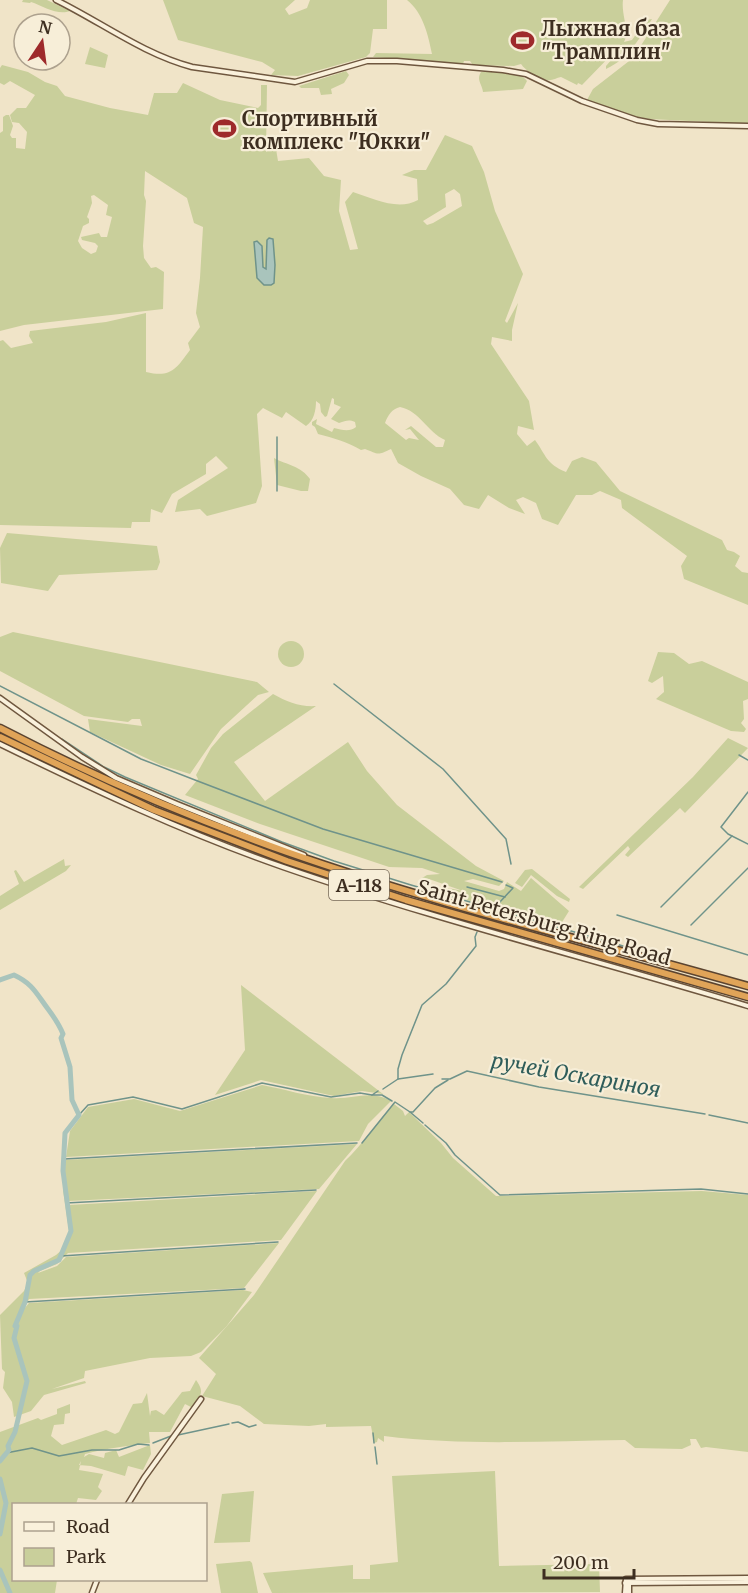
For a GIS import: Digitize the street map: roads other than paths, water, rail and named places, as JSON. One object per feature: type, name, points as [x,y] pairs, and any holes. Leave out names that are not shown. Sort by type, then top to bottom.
[{"type":"highway","name":"Saint Petersburg Ring Road","points":[[0,728],[89,772],[173,809],[287,852],[416,893],[748,986]]},
{"type":"highway","name":"Saint Petersburg Ring Road","points":[[0,737],[170,817],[287,861],[406,900],[748,997]]},
{"type":"street","points":[[57,0],[119,35],[192,67],[295,82],[367,61],[398,61],[503,70],[526,74],[582,101],[637,120],[658,124],[748,126]]},
{"type":"street","points":[[0,698],[82,757],[116,778],[331,866]]},
{"type":"street","points":[[0,744],[168,823],[283,867],[532,944],[748,1006]]},
{"type":"street","points":[[129,1503],[201,1399]]},
{"type":"street","points":[[627,1593],[626,1582],[748,1580]]},
{"type":"water","points":[[269,238],[273,239],[274,283],[264,285],[257,278],[254,242],[257,241],[262,246],[263,267],[266,269]]},
{"type":"waterway","points":[[277,437],[277,491]]},
{"type":"waterway","points":[[334,684],[443,769],[506,839],[511,864]]},
{"type":"waterway","points":[[0,686],[141,759],[323,829],[502,882]]},
{"type":"waterway","points":[[62,739],[104,767],[125,777],[282,842],[411,885],[630,948]]},
{"type":"waterway","points":[[739,755],[748,760]]},
{"type":"waterway","points":[[748,792],[721,827],[728,834],[748,844]]},
{"type":"waterway","points":[[661,907],[732,836]]},
{"type":"waterway","points":[[691,925],[748,868]]},
{"type":"waterway","points":[[491,907],[499,903],[513,888],[506,885]]},
{"type":"waterway","points":[[467,887],[505,897]]},
{"type":"waterway","points":[[617,915],[748,955]]},
{"type":"waterway","points":[[398,1079],[402,1055],[422,1005],[446,984],[476,946],[477,932]]},
{"type":"waterway","points":[[0,980],[14,975],[30,985],[58,1024],[63,1034],[61,1038],[70,1067],[72,1100],[79,1115],[65,1133],[63,1171],[71,1231],[59,1260],[30,1275],[25,1302],[15,1326],[17,1326],[14,1338],[27,1381],[15,1432],[8,1446],[9,1450],[0,1461]]},
{"type":"waterway","name":"ручей Оскариноя","points":[[442,1079],[450,1079],[467,1071],[539,1087],[705,1114]]},
{"type":"waterway","name":"ручей Оскариноя","points":[[383,1089],[398,1079],[433,1074]]},
{"type":"waterway","points":[[423,1123],[410,1112],[413,1112],[435,1088],[448,1080]]},
{"type":"waterway","name":"ручей Оскариноя","points":[[79,1115],[88,1105],[133,1097],[182,1109],[262,1083],[331,1097],[360,1093],[372,1095]]},
{"type":"waterway","name":"ручей Оскариноя","points":[[378,1091],[372,1095],[382,1095],[392,1101]]},
{"type":"waterway","points":[[362,1143],[395,1102],[410,1112]]},
{"type":"waterway","name":"ручей Оскариноя","points":[[709,1115],[748,1123]]},
{"type":"waterway","points":[[425,1125],[500,1195],[701,1189],[748,1194]]},
{"type":"waterway","points":[[64,1159],[357,1143]]},
{"type":"waterway","points":[[66,1203],[316,1190]]},
{"type":"waterway","points":[[61,1256],[278,1242]]},
{"type":"waterway","points":[[25,1302],[245,1289]]},
{"type":"waterway","points":[[232,1423],[238,1422],[249,1427],[256,1425]]},
{"type":"waterway","points":[[178,1435],[229,1424]]},
{"type":"waterway","points":[[373,1433],[374,1443]]},
{"type":"waterway","points":[[153,1443],[171,1436]]},
{"type":"waterway","points":[[6,1453],[32,1448],[59,1456],[92,1450],[119,1450],[138,1444],[149,1445]]},
{"type":"waterway","points":[[375,1447],[377,1464]]},
{"type":"waterway","points":[[0,1479],[6,1503],[0,1534]]},
{"type":"waterway","points":[[0,1570],[10,1593]]},
{"type":"place","name":"Лыжная база \"Трамплин\"","points":[[523,40]]},
{"type":"place","name":"Спортивный комплекс \"Юкки\"","points":[[224,129]]}]
